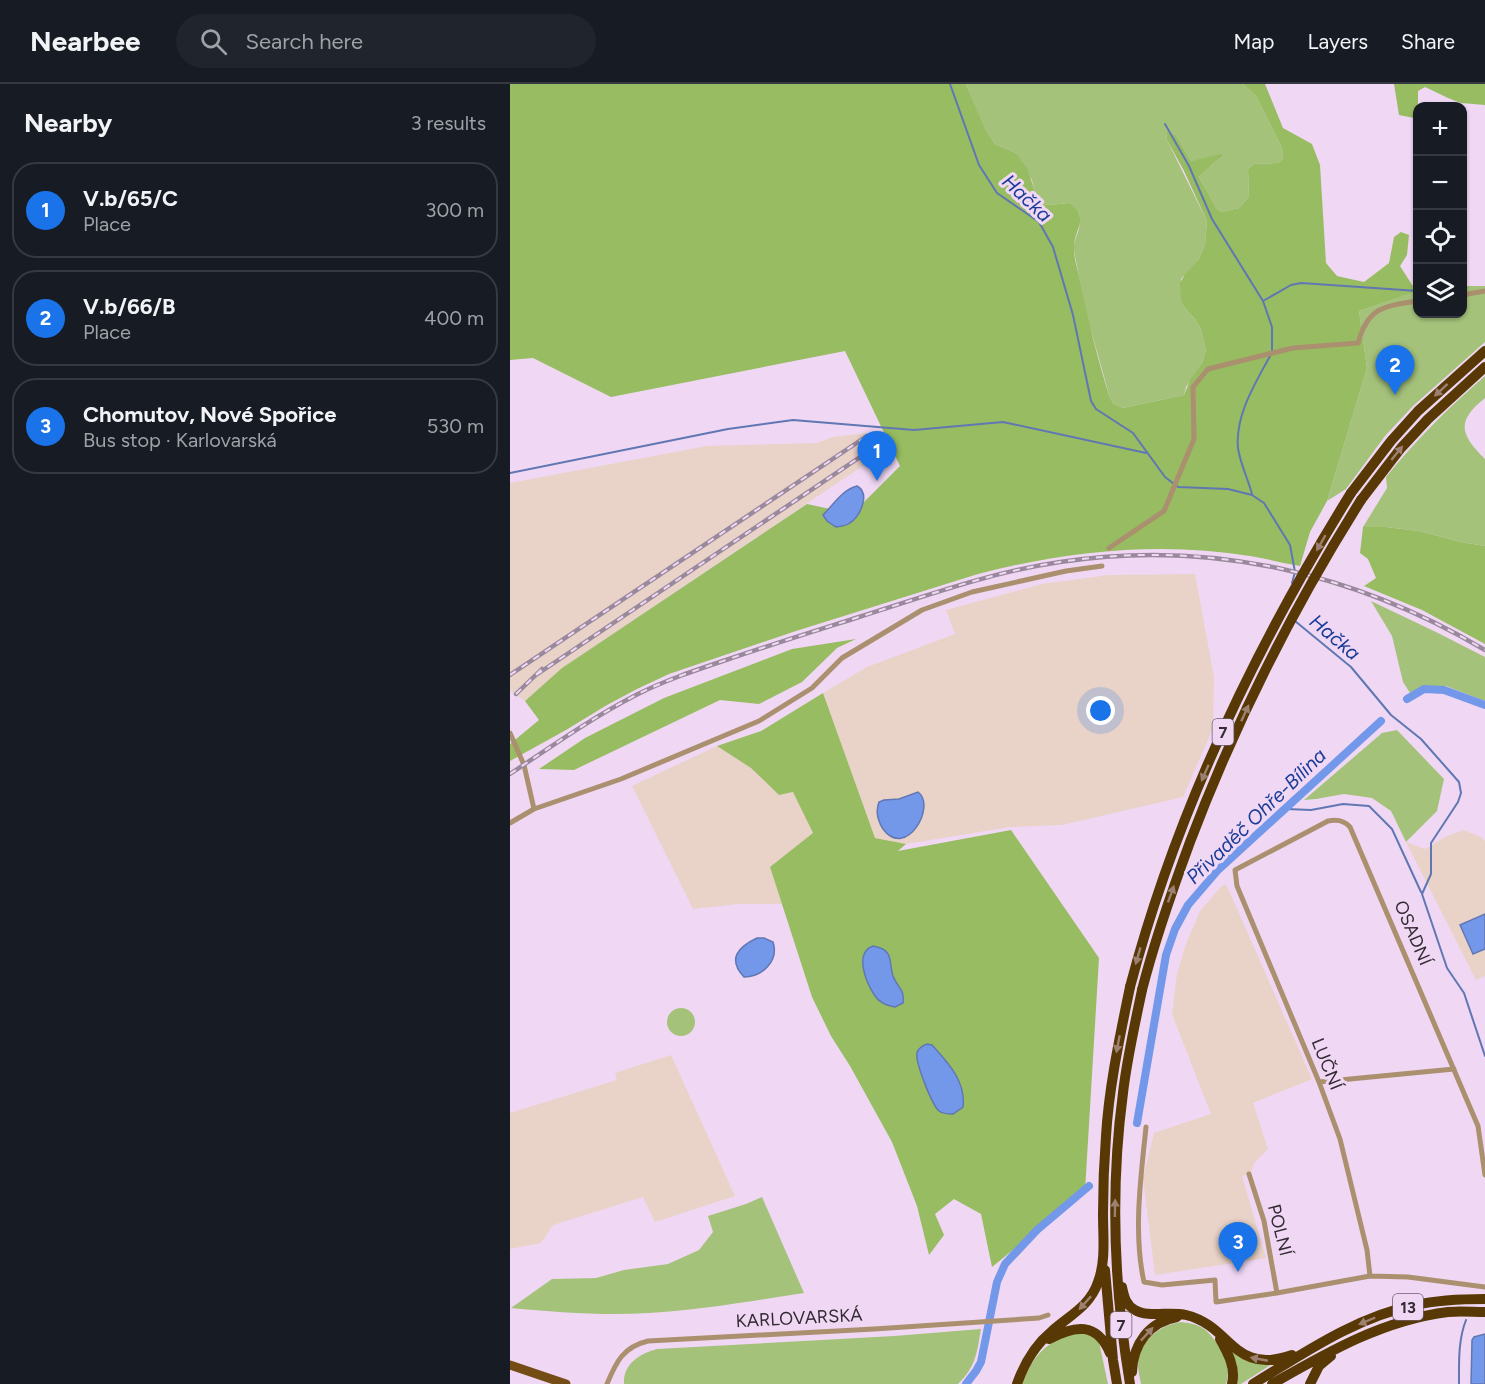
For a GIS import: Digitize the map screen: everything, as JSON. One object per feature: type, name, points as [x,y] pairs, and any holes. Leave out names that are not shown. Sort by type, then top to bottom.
[{"type":"highway","name":"7","points":[[1117,1384],[1103,1249],[1106,1133],[1115,1060],[1130,987],[1147,926],[1167,868],[1192,802],[1246,682],[1284,608],[1351,493],[1391,441],[1418,411],[1485,351]]},
{"type":"highway","name":"7","points":[[1131,1384],[1119,1305],[1116,1266],[1115,1218],[1119,1135],[1128,1060],[1142,990],[1158,929],[1204,806],[1230,745],[1256,688],[1330,550],[1361,500],[1394,456],[1414,433],[1485,367]]},
{"type":"highway","points":[[1017,1384],[1033,1352],[1051,1332],[1092,1296],[1101,1274],[1103,1249]]},
{"type":"highway","points":[[1116,1266],[1124,1299],[1135,1310],[1143,1313],[1176,1313],[1201,1321],[1243,1354],[1255,1359],[1266,1361],[1278,1359],[1315,1346]]},
{"type":"highway","name":"13","points":[[1253,1384],[1315,1346],[1387,1313],[1446,1300],[1485,1299]]},
{"type":"highway","name":"13","points":[[1272,1384],[1318,1358],[1391,1324],[1449,1312],[1485,1312]]},
{"type":"highway","points":[[1131,1384],[1134,1356],[1139,1343],[1148,1331],[1160,1322],[1181,1317],[1201,1321],[1221,1340],[1233,1372],[1232,1384]]},
{"type":"highway","points":[[1033,1352],[1047,1340],[1064,1331],[1084,1328],[1103,1339],[1113,1360]]},
{"type":"highway","points":[[1310,1384],[1319,1366],[1352,1341]]},
{"type":"main road","points":[[510,1365],[566,1384]]},
{"type":"street","points":[[1467,293],[1485,291]]},
{"type":"street","points":[[1109,548],[1164,511],[1194,438],[1193,387],[1208,369],[1293,348],[1358,343],[1362,329],[1373,313],[1394,305],[1413,302]]},
{"type":"street","points":[[510,823],[534,809],[621,780],[759,721],[812,688],[842,658],[922,610],[972,592],[1066,571],[1102,566]]},
{"type":"street","points":[[510,733],[524,765],[534,809]]},
{"type":"street","name":"OSADNÍ","points":[[1235,870],[1328,821],[1335,819],[1343,821],[1350,827],[1478,1126],[1485,1175]]},
{"type":"street","name":"LUČNÍ","points":[[1235,870],[1237,886],[1319,1082],[1340,1139],[1367,1250],[1370,1276]]},
{"type":"street","points":[[1319,1082],[1454,1069]]},
{"type":"street","points":[[1146,1127],[1139,1212],[1141,1266],[1144,1282],[1162,1284],[1215,1280],[1216,1302],[1370,1276],[1408,1277],[1485,1287]]},
{"type":"street","name":"POLNÍ","points":[[1249,1174],[1264,1221],[1278,1293]]},
{"type":"street","name":"KARLOVARSKÁ","points":[[607,1384],[614,1365],[621,1355],[636,1345],[648,1341],[874,1329],[1039,1318],[1048,1315]]},
{"type":"shaded area","points":[[866,433],[882,453],[562,668],[525,701],[510,691],[510,483],[707,446],[817,443],[833,437]]},
{"type":"shaded area","points":[[1195,574],[1214,677],[1213,728],[1183,797],[1062,825],[1010,827],[906,844],[875,838],[823,693],[867,667],[955,634],[946,610],[1042,584],[1109,575]]},
{"type":"shaded area","points":[[717,746],[751,768],[779,795],[793,792],[814,833],[770,867],[782,904],[739,904],[693,909],[632,786]]},
{"type":"shaded area","points":[[1463,830],[1485,841],[1485,976],[1476,980],[1406,842],[1425,849]]},
{"type":"shaded area","points":[[1226,884],[1312,1079],[1253,1103],[1268,1149],[1254,1163],[1251,1173],[1242,1176],[1266,1258],[1155,1275],[1143,1178],[1154,1133],[1211,1114],[1172,1014],[1177,974],[1186,944],[1200,911]]},
{"type":"shaded area","points":[[671,1055],[735,1196],[655,1222],[643,1197],[553,1225],[541,1243],[510,1249],[510,1113],[617,1080],[615,1073]]},
{"type":"green space","points":[[510,84],[966,84],[985,129],[995,144],[1016,153],[1028,170],[1040,201],[1049,205],[1069,203],[1079,214],[1074,254],[1094,342],[1110,398],[1114,404],[1123,408],[1184,395],[1190,380],[1202,363],[1206,350],[1201,329],[1184,307],[1180,283],[1198,260],[1205,245],[1207,221],[1167,140],[1166,132],[1176,135],[1191,161],[1222,154],[1222,157],[1199,177],[1217,209],[1222,212],[1239,208],[1249,197],[1248,169],[1254,164],[1279,163],[1283,158],[1282,148],[1256,96],[1243,84],[1265,84],[1283,128],[1312,144],[1320,165],[1326,263],[1337,276],[1364,282],[1389,263],[1394,237],[1401,232],[1409,235],[1407,255],[1400,266],[1413,286],[1413,292],[1359,311],[1367,368],[1327,501],[1310,532],[1300,566],[1216,552],[1147,549],[1045,559],[978,574],[796,631],[669,674],[607,705],[510,761],[510,744],[539,720],[525,701],[562,668],[807,504],[858,515],[863,503],[900,466],[845,351],[611,397],[533,358],[510,360]]},
{"type":"green space","points":[[966,84],[1243,84],[1256,96],[1282,148],[1283,158],[1279,163],[1254,164],[1248,169],[1249,197],[1239,208],[1222,212],[1217,209],[1199,177],[1222,157],[1191,161],[1176,135],[1166,133],[1167,140],[1207,221],[1205,245],[1198,260],[1181,279],[1184,307],[1201,329],[1206,350],[1202,363],[1186,387],[1184,395],[1123,408],[1114,404],[1110,398],[1087,316],[1073,246],[1079,229],[1079,213],[1069,203],[1049,205],[1040,201],[1032,180],[1016,153],[995,144],[984,128]]},
{"type":"green space","points":[[1394,84],[1485,84],[1485,105],[1458,102],[1425,87],[1418,91],[1418,102],[1413,102],[1413,118],[1399,115]]},
{"type":"green space","points":[[1467,286],[1485,286],[1485,342],[1413,406],[1385,436],[1346,489],[1327,501],[1367,368],[1359,311],[1413,291],[1413,318],[1467,318]]},
{"type":"green space","points":[[1485,376],[1485,398],[1469,414],[1465,428],[1471,443],[1485,459],[1485,546],[1419,531],[1363,527],[1387,488],[1386,477],[1433,424]]},
{"type":"green space","points":[[1363,527],[1419,531],[1485,546],[1485,644],[1422,610],[1364,586],[1376,578],[1368,559],[1360,553]]},
{"type":"green space","points":[[1371,601],[1485,657],[1485,701],[1446,686],[1425,686],[1410,693],[1403,682],[1392,636]]},
{"type":"green space","points":[[856,639],[837,648],[802,682],[759,704],[720,700],[574,770],[539,769],[585,738],[664,698],[792,649]]},
{"type":"green space","points":[[823,693],[875,838],[906,844],[898,851],[1011,830],[1099,958],[1085,1191],[992,1267],[981,1214],[954,1199],[935,1214],[944,1235],[929,1255],[917,1206],[892,1142],[831,1036],[812,997],[770,867],[813,833],[793,792],[779,795],[751,768],[717,746],[761,731]]},
{"type":"green space","points":[[1397,730],[1444,779],[1437,811],[1406,842],[1391,811],[1372,798],[1344,794],[1304,800],[1382,733]]},
{"type":"green space","points":[[681,1008],[691,1012],[695,1022],[691,1032],[681,1036],[671,1032],[667,1022],[671,1012]]},
{"type":"green space","points":[[762,1197],[804,1293],[707,1307],[632,1314],[511,1308],[552,1279],[596,1278],[624,1270],[668,1264],[699,1250],[713,1232],[708,1216]]},
{"type":"green space","points":[[1181,1322],[1201,1327],[1219,1346],[1226,1362],[1228,1377],[1226,1384],[1141,1384],[1139,1356],[1146,1342],[1165,1327]]},
{"type":"green space","points":[[981,1329],[972,1365],[958,1384],[624,1384],[629,1365],[638,1357],[657,1349]]},
{"type":"green space","points":[[1078,1333],[1090,1335],[1099,1342],[1108,1384],[1022,1384],[1031,1365],[1042,1350],[1058,1340]]},
{"type":"green space","points":[[1231,1350],[1272,1364],[1241,1384],[1237,1384],[1237,1367]]},
{"type":"water","points":[[857,486],[864,499],[854,520],[847,525],[836,527],[827,521],[823,515],[842,494]]},
{"type":"water","points":[[918,792],[923,799],[924,808],[916,827],[909,835],[901,838],[892,837],[883,829],[878,820],[879,802],[899,799]]},
{"type":"water","points":[[1485,914],[1485,949],[1473,954],[1460,925]]},
{"type":"water","points":[[757,938],[773,942],[774,955],[763,971],[744,977],[736,965],[737,954],[745,945]]},
{"type":"water","points":[[873,946],[888,953],[893,976],[902,991],[903,1003],[895,1007],[884,1004],[877,998],[866,977],[864,955]]},
{"type":"water","points":[[927,1044],[932,1045],[955,1073],[962,1089],[963,1107],[953,1114],[939,1111],[925,1083],[917,1053],[920,1047]]},
{"type":"water","points":[[1485,1334],[1485,1384],[1471,1384],[1472,1340],[1474,1337]]},
{"type":"waterway","name":"Hačka","points":[[950,84],[979,165],[997,193],[1039,222],[1053,247],[1073,315],[1091,401],[1096,409],[1133,433],[1165,477],[1178,487],[1228,489],[1252,495],[1264,503],[1290,545],[1295,572],[1292,583]]},
{"type":"waterway","points":[[1165,124],[1189,166],[1212,219],[1263,301]]},
{"type":"waterway","points":[[1272,350],[1272,327],[1263,301],[1291,285],[1301,283],[1413,291]]},
{"type":"waterway","points":[[1252,494],[1239,454],[1238,436],[1247,400],[1270,356]]},
{"type":"waterway","points":[[510,473],[728,429],[793,420],[914,430],[1003,422],[1146,453]]},
{"type":"waterway","name":"Hačka","points":[[1295,621],[1351,667],[1391,715],[1421,739],[1459,782],[1461,793],[1458,802],[1431,843],[1431,874],[1422,894],[1447,968],[1464,993],[1485,1056]]},
{"type":"waterway","name":"Přivaděč Ohře-Bílina","points":[[1407,699],[1424,689],[1444,690],[1485,705]]},
{"type":"waterway","name":"Přivaděč Ohře-Bílina","points":[[1137,1123],[1166,955],[1175,929],[1188,905],[1218,870],[1381,721]]},
{"type":"waterway","points":[[1286,809],[1311,810],[1343,804],[1369,806],[1392,829],[1421,892]]},
{"type":"waterway","name":"Přivaděč Ohře-Bílina","points":[[966,1384],[981,1362],[997,1282],[1005,1264],[1037,1230],[1089,1186]]},
{"type":"waterway","points":[[1459,1384],[1460,1344],[1466,1320]]},
{"type":"railway","points":[[510,675],[867,436]]},
{"type":"railway","points":[[536,675],[875,447]]},
{"type":"railway","points":[[510,774],[605,712],[670,680],[959,585],[1034,566],[1060,562],[1116,556],[1171,555],[1226,559],[1280,569],[1333,582],[1385,601],[1436,623],[1485,650]]},
{"type":"railway","points":[[516,694],[542,669]]},
{"type":"place","name":"V.b/66/B","points":[[1395,395]]},
{"type":"place","name":"V.b/65/C","points":[[877,481]]},
{"type":"place","name":"Chomutov, Nové Spořice","points":[[1238,1272]]}]
